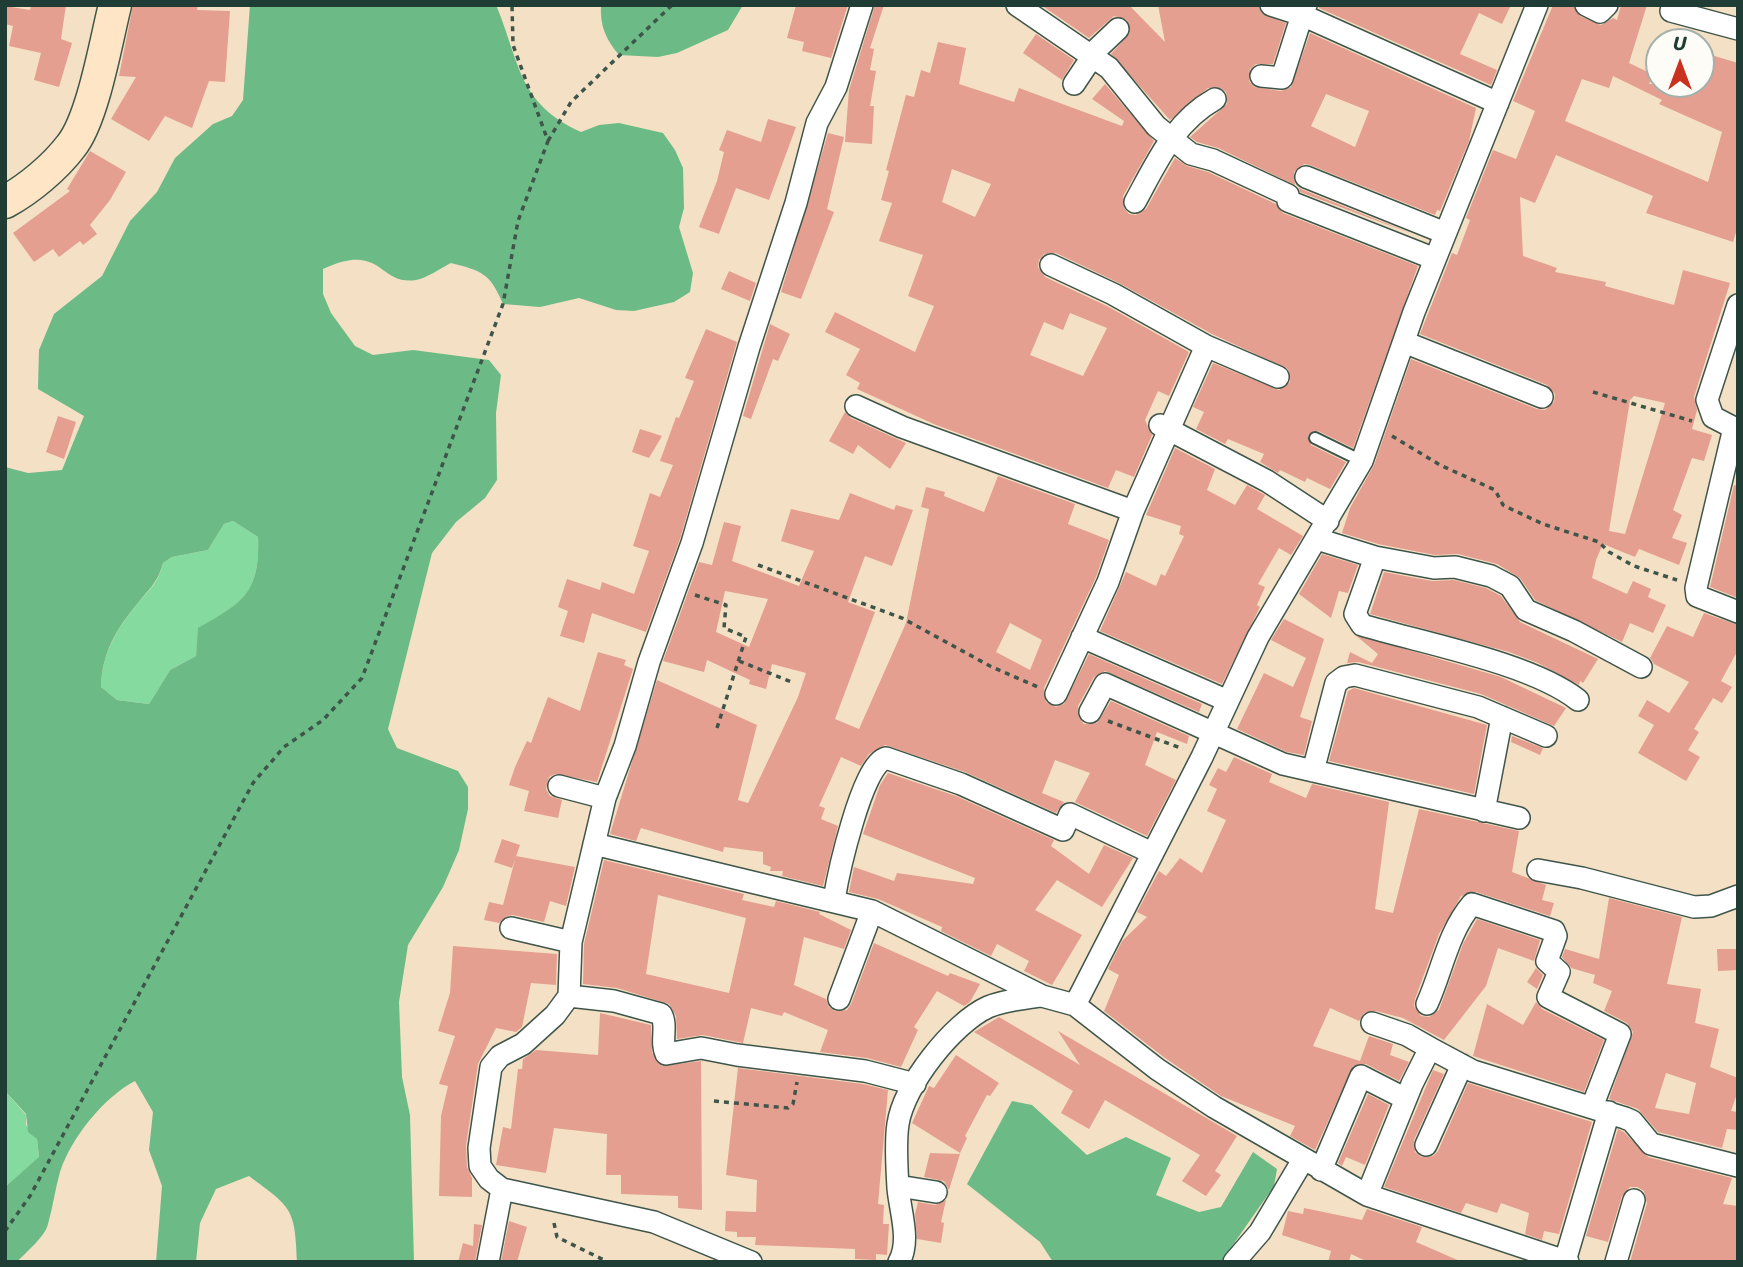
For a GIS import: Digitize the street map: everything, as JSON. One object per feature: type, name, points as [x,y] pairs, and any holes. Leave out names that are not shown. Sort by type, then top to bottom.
[{"type":"main road","points":[[5,202],[19,195],[73,145],[84,120],[115,5]]},
{"type":"street","points":[[751,1262],[654,1222],[502,1189],[489,1179],[480,1166],[479,1148],[491,1067],[500,1056],[523,1044],[555,1015],[569,996],[570,942],[605,798],[676,589],[796,203],[817,123],[836,87],[862,5]]},
{"type":"street","points":[[1017,5],[1109,68],[1136,103],[1171,139],[1191,154],[1213,160],[1275,188],[1288,195],[1288,201],[1435,259]]},
{"type":"street","points":[[1271,5],[1304,10],[1498,103]]},
{"type":"street","points":[[1586,5],[1603,12],[1607,5]]},
{"type":"street","points":[[1075,1005],[1202,757],[1258,637],[1362,461],[1435,259],[1498,103],[1531,7]]},
{"type":"street","points":[[1261,76],[1283,86],[1304,10]]},
{"type":"street","points":[[1671,11],[1738,29]]},
{"type":"street","points":[[1074,84],[1098,48],[1118,29]]},
{"type":"street","points":[[1135,202],[1171,139],[1193,112],[1215,99]]},
{"type":"street","points":[[1307,177],[1445,233]]},
{"type":"street","points":[[1051,265],[1113,294],[1206,346],[1278,377]]},
{"type":"street","points":[[1738,305],[1707,400],[1713,416],[1736,429],[1696,588],[1697,596],[1702,601],[1738,612]]},
{"type":"street","points":[[1404,342],[1542,397]]},
{"type":"street","points":[[1056,694],[1108,582],[1164,428],[1206,346]]},
{"type":"street","points":[[856,406],[902,427],[1133,511]]},
{"type":"street","points":[[1164,428],[1266,481],[1323,530],[1375,557],[1434,568],[1455,567],[1491,576],[1510,586],[1526,610],[1574,631],[1642,667]]},
{"type":"street","points":[[1375,557],[1355,614],[1362,625],[1491,661],[1540,680],[1578,700]]},
{"type":"street","points":[[1082,637],[1228,701]]},
{"type":"street","points":[[1313,771],[1336,683],[1344,677],[1366,677],[1478,707],[1546,736]]},
{"type":"street","points":[[1090,712],[1105,684],[1283,764],[1520,818]]},
{"type":"street","points":[[1484,811],[1502,717]]},
{"type":"street","points":[[834,900],[839,865],[865,787],[875,765],[886,758],[961,785],[1063,830],[1070,814],[1152,853]]},
{"type":"street","points":[[559,786],[605,798]]},
{"type":"street","points":[[594,844],[873,911],[1042,996],[1075,1005],[1157,1069],[1312,1165],[1367,1195],[1556,1260],[1620,1034],[1548,997],[1559,972],[1547,961],[1556,936],[1554,930],[1472,904],[1451,937],[1442,971],[1427,1004]]},
{"type":"street","points":[[1538,870],[1694,906],[1711,906],[1738,897]]},
{"type":"street","points":[[839,999],[873,911]]},
{"type":"street","points":[[511,928],[570,942]]},
{"type":"street","points":[[569,996],[614,1001],[661,1014],[664,1018],[663,1050],[666,1054],[701,1048],[865,1071],[915,1084]]},
{"type":"street","points":[[899,1262],[904,1253],[904,1242],[898,1186],[898,1122],[915,1084],[930,1059],[958,1028],[987,1007],[1042,996]]},
{"type":"street","points":[[1372,1023],[1407,1035],[1462,1065],[1517,1086],[1632,1121],[1651,1144],[1738,1166]]},
{"type":"street","points":[[1367,1195],[1406,1098],[1430,1048]]},
{"type":"street","points":[[1426,1145],[1462,1065]]},
{"type":"street","points":[[1234,1262],[1312,1165],[1361,1076],[1406,1098]]},
{"type":"street","points":[[898,1186],[936,1192]]},
{"type":"street","points":[[488,1262],[502,1189]]},
{"type":"street","points":[[1616,1262],[1634,1200]]},
{"type":"lane","points":[[1315,438],[1362,461]]},
{"type":"path","points":[[512,5],[513,45],[548,141]]},
{"type":"path","points":[[5,1231],[30,1196],[253,783],[284,747],[323,720],[362,678],[503,304],[518,221],[548,141],[571,102],[672,5]]},
{"type":"path","points":[[1593,392],[1705,424]]},
{"type":"path","points":[[1375,428],[1440,465],[1495,490],[1503,505],[1544,524],[1599,542],[1609,552],[1634,566],[1680,581],[1679,588]]},
{"type":"path","points":[[758,565],[902,618],[990,666],[1056,694]]},
{"type":"path","points":[[676,589],[726,605],[724,628],[746,637],[717,729]]},
{"type":"path","points":[[739,661],[794,683]]},
{"type":"path","points":[[1090,712],[1202,757]]},
{"type":"path","points":[[714,1101],[788,1108],[793,1104]]},
{"type":"path","points":[[558,1200],[554,1221],[557,1237],[608,1262]]},
{"type":"green space","points":[[250,5],[496,5],[517,63],[532,94],[560,121],[581,132],[599,125],[619,123],[663,133],[675,150],[683,168],[684,208],[679,227],[693,273],[690,292],[674,302],[634,311],[616,310],[579,298],[540,307],[503,304],[494,286],[484,275],[451,263],[416,280],[394,277],[378,266],[358,260],[323,269],[323,294],[331,313],[355,346],[373,355],[413,350],[489,360],[501,375],[496,413],[497,480],[485,498],[456,522],[432,553],[388,729],[397,748],[458,771],[468,787],[468,809],[459,850],[443,887],[408,945],[399,1002],[402,1077],[410,1115],[414,1262],[297,1262],[295,1230],[288,1211],[283,1203],[249,1176],[216,1189],[200,1223],[196,1262],[156,1262],[162,1186],[149,1150],[153,1112],[135,1081],[112,1097],[80,1132],[60,1172],[46,1229],[17,1262],[5,1262],[5,1187],[39,1157],[37,1139],[28,1132],[26,1114],[5,1091],[5,467],[28,473],[62,470],[84,416],[38,389],[39,350],[54,314],[102,276],[130,221],[157,192],[175,158],[213,124],[232,116],[243,100]],"holes":[[[233,521],[258,537],[256,571],[246,593],[227,611],[198,628],[196,656],[170,670],[149,704],[117,700],[101,687],[107,652],[123,622],[156,580],[163,563],[172,557],[208,550],[224,524]]]},
{"type":"green space","points":[[601,5],[743,5],[728,30],[677,53],[658,57],[619,55],[605,32]]},
{"type":"green space","points":[[233,521],[258,537],[256,571],[246,593],[227,611],[199,628],[196,656],[170,670],[149,704],[117,700],[101,687],[107,653],[123,623],[154,585],[163,563],[172,557],[208,550],[224,524]]},
{"type":"green space","points":[[5,1091],[26,1115],[26,1125],[37,1139],[39,1158],[5,1187]]},
{"type":"green space","points":[[1012,1101],[1032,1105],[1087,1155],[1126,1137],[1171,1158],[1156,1195],[1199,1212],[1221,1207],[1253,1152],[1277,1169],[1274,1186],[1221,1262],[1053,1262],[1040,1242],[967,1184]]},
{"type":"building","points":[[31,5],[66,5],[61,39],[72,43],[59,87],[34,80],[41,53],[9,46],[13,26],[5,24],[5,6],[30,10]]},
{"type":"building","points":[[133,5],[198,5],[197,10],[230,11],[225,82],[209,81],[192,128],[165,116],[149,141],[111,119],[136,77],[119,76]]},
{"type":"building","points":[[796,5],[848,5],[831,58],[802,51],[804,42],[787,38]]},
{"type":"building","points":[[875,5],[884,5],[870,48],[874,49],[870,70],[876,71],[870,106],[874,106],[872,144],[845,142],[849,90]]},
{"type":"building","points":[[1041,5],[1129,5],[1165,42],[1158,5],[1258,5],[1262,14],[1286,23],[1273,64],[1256,64],[1250,69],[1249,81],[1254,87],[1281,91],[1291,87],[1310,33],[1476,108],[1469,141],[1440,211],[1437,210],[1435,215],[1310,165],[1304,164],[1294,172],[1295,185],[1190,137],[1227,104],[1226,92],[1221,88],[1208,88],[1170,120],[1111,54],[1130,33],[1127,20],[1114,16],[1089,38]],"holes":[[[1326,94],[1369,111],[1355,147],[1311,126]]]},
{"type":"building","points":[[1319,5],[1511,5],[1502,24],[1479,13],[1460,54],[1497,70],[1491,85],[1319,8]]},
{"type":"building","points":[[1553,5],[1573,5],[1580,16],[1601,25],[1613,18],[1617,20],[1621,5],[1647,5],[1629,63],[1645,71],[1645,92],[1613,76],[1609,88],[1582,79],[1565,121],[1708,182],[1722,132],[1659,104],[1662,100],[1658,98],[1715,98],[1715,56],[1738,63],[1738,226],[1733,242],[1646,213],[1653,196],[1556,155],[1535,203],[1520,197],[1523,256],[1557,268],[1555,272],[1606,282],[1605,286],[1674,305],[1683,270],[1730,283],[1694,397],[1697,410],[1692,429],[1712,435],[1704,461],[1692,458],[1673,510],[1682,515],[1672,538],[1687,543],[1679,565],[1639,549],[1635,557],[1603,544],[1596,560],[1592,578],[1627,594],[1633,581],[1651,589],[1648,597],[1666,605],[1653,633],[1630,623],[1622,642],[1535,600],[1520,578],[1497,564],[1458,554],[1435,555],[1378,544],[1342,533],[1350,508],[1374,465],[1411,359],[1537,409],[1545,410],[1554,402],[1555,394],[1547,385],[1420,334],[1452,253],[1457,255],[1470,220],[1466,218],[1493,150],[1516,159],[1535,111],[1513,101]],"holes":[[[1634,396],[1665,403],[1625,534],[1609,531],[1630,400]]]},
{"type":"building","points":[[1036,34],[1074,60],[1062,80],[1023,53]]},
{"type":"building","points":[[938,42],[966,48],[959,84],[1014,102],[1019,88],[1122,126],[1124,121],[1092,99],[1105,84],[1154,141],[1123,196],[1124,208],[1129,214],[1136,215],[1146,209],[1175,158],[1187,166],[1208,172],[1276,204],[1283,213],[1418,266],[1353,448],[1318,431],[1308,435],[1311,445],[1346,462],[1330,489],[1307,478],[1305,482],[1280,470],[1278,473],[1260,462],[1264,454],[1228,439],[1225,444],[1196,429],[1204,412],[1193,407],[1213,363],[1279,390],[1290,382],[1288,369],[1212,334],[1119,283],[1056,253],[1044,254],[1039,260],[1038,267],[1045,277],[1107,306],[1189,352],[1169,396],[1158,391],[1145,420],[1152,435],[1134,477],[1116,470],[1108,488],[936,425],[857,389],[860,383],[846,375],[860,349],[825,332],[835,312],[915,352],[934,306],[908,296],[923,255],[879,241],[892,203],[881,200],[889,171],[886,170],[906,95],[914,97],[921,70],[930,73]],"holes":[[[952,169],[991,184],[975,217],[942,202]],[[1070,313],[1107,328],[1083,376],[1030,355],[1044,322],[1063,330]]]},
{"type":"building","points":[[768,119],[796,127],[769,200],[736,188],[719,234],[699,227],[717,181],[724,152],[719,150],[727,130],[761,142]]},
{"type":"building","points":[[828,133],[844,137],[827,209],[834,212],[801,299],[781,292]]},
{"type":"building","points":[[90,151],[126,172],[110,200],[90,225],[97,234],[83,245],[80,241],[59,257],[53,249],[34,262],[13,233],[70,191],[67,189]]},
{"type":"building","points":[[1299,187],[1301,189],[1415,235],[1300,192]]},
{"type":"building","points":[[729,271],[756,283],[750,301],[721,289]]},
{"type":"building","points":[[770,324],[790,334],[778,361],[773,359],[751,419],[743,416]]},
{"type":"building","points":[[706,329],[737,342],[680,539],[646,632],[592,613],[584,643],[560,636],[568,611],[558,607],[567,579],[600,590],[602,582],[634,594],[649,551],[633,546],[650,493],[660,497],[673,465],[660,461],[676,417],[679,418],[694,381],[685,378]]},
{"type":"building","points":[[845,412],[851,418],[906,443],[890,469],[858,445],[853,454],[829,441]]},
{"type":"building","points":[[58,416],[76,422],[64,459],[46,452]]},
{"type":"building","points":[[640,429],[662,436],[649,458],[632,452]]},
{"type":"building","points":[[1175,448],[1215,469],[1207,490],[1235,505],[1247,485],[1265,495],[1257,509],[1303,536],[1291,555],[1279,548],[1258,584],[1265,587],[1257,605],[1260,607],[1222,684],[1100,631],[1126,572],[1156,586],[1161,574],[1165,576],[1184,536],[1179,534],[1181,526],[1146,515]]},
{"type":"building","points":[[998,476],[1075,504],[1068,524],[1109,540],[1096,577],[1044,688],[1046,702],[1056,707],[1064,704],[1089,654],[1202,704],[1199,712],[1105,671],[1094,677],[1078,706],[1079,718],[1084,724],[1097,723],[1111,701],[1189,736],[1187,744],[1157,732],[1145,765],[1176,780],[1147,836],[1075,802],[1090,773],[1055,760],[1042,793],[1064,802],[1056,813],[965,772],[885,745],[869,754],[861,766],[841,757],[819,806],[825,808],[821,819],[838,826],[823,886],[782,876],[783,871],[770,871],[771,867],[763,864],[763,852],[724,847],[723,852],[641,828],[636,841],[610,834],[657,680],[757,725],[738,800],[748,803],[798,697],[806,673],[772,664],[766,689],[749,684],[750,680],[707,660],[704,672],[663,661],[699,562],[712,565],[724,522],[741,526],[732,561],[799,586],[814,551],[781,541],[791,509],[839,520],[850,493],[894,510],[896,505],[913,510],[892,566],[865,556],[848,602],[875,612],[835,719],[859,729],[906,623],[929,509],[921,507],[926,487],[945,492],[944,496],[984,512]],"holes":[[[725,591],[768,599],[749,647],[716,632]],[[1010,623],[1042,640],[1030,670],[996,652]]]},
{"type":"building","points":[[1734,485],[1738,486],[1738,598],[1710,587]]},
{"type":"building","points":[[1322,554],[1358,565],[1348,593],[1339,591],[1331,618],[1299,594]]},
{"type":"building","points":[[1384,572],[1432,581],[1454,580],[1486,588],[1501,596],[1520,622],[1598,659],[1579,685],[1538,663],[1509,652],[1370,614]]},
{"type":"building","points":[[1704,613],[1738,625],[1738,650],[1721,681],[1732,687],[1722,703],[1713,698],[1694,729],[1699,732],[1688,750],[1700,757],[1686,781],[1638,753],[1654,725],[1638,716],[1647,700],[1669,713],[1689,682],[1654,664],[1650,658],[1667,626],[1693,637]]},
{"type":"building","points":[[1284,619],[1324,639],[1300,717],[1312,721],[1304,755],[1287,752],[1237,729],[1264,673],[1293,687],[1306,658],[1271,640]]},
{"type":"building","points":[[1354,634],[1501,677],[1566,708],[1554,726],[1481,694],[1358,662],[1347,663],[1350,652],[1372,663],[1378,654]]},
{"type":"building","points":[[598,652],[626,660],[624,665],[633,669],[597,782],[555,774],[549,777],[546,789],[550,796],[562,800],[558,818],[524,811],[529,791],[509,785],[527,741],[531,743],[548,697],[580,711]]},
{"type":"building","points":[[1354,688],[1487,725],[1474,794],[1329,761],[1348,691]]},
{"type":"building","points":[[1512,736],[1543,748],[1540,755],[1511,742]]},
{"type":"building","points":[[1234,757],[1272,774],[1269,782],[1306,798],[1312,784],[1389,802],[1375,909],[1393,913],[1419,809],[1519,831],[1512,872],[1546,885],[1542,900],[1554,903],[1550,916],[1476,892],[1461,896],[1439,934],[1415,999],[1414,1006],[1421,1016],[1429,1017],[1439,1010],[1463,944],[1477,919],[1540,940],[1534,961],[1498,948],[1486,986],[1444,1040],[1403,1018],[1376,1011],[1364,1013],[1359,1021],[1330,1008],[1313,1046],[1360,1061],[1369,1036],[1393,1044],[1390,1055],[1409,1062],[1399,1081],[1366,1064],[1353,1066],[1315,1150],[1290,1136],[1295,1126],[1221,1096],[1165,1058],[1104,1011],[1119,975],[1108,969],[1122,941],[1147,917],[1137,912],[1159,871],[1166,876],[1180,858],[1202,873],[1226,820],[1207,811],[1217,789],[1209,785],[1218,768],[1226,772]]},
{"type":"building","points":[[888,773],[956,796],[1054,840],[1051,846],[1089,874],[1104,845],[1133,858],[1102,907],[1057,880],[1035,910],[1082,935],[1052,985],[1024,971],[1029,961],[997,944],[991,956],[941,931],[942,927],[878,899],[849,892],[854,867],[894,881],[897,873],[973,884],[975,878],[863,834],[880,785]]},
{"type":"building","points":[[502,839],[520,845],[512,868],[494,862]]},
{"type":"building","points":[[516,856],[575,867],[566,906],[550,901],[544,922],[513,915],[507,916],[499,923],[484,920],[489,902],[503,905]]},
{"type":"building","points":[[604,860],[744,894],[742,900],[774,907],[776,901],[820,912],[819,914],[851,930],[844,949],[804,937],[794,985],[826,999],[829,1007],[835,1011],[847,1010],[851,1004],[874,943],[948,976],[950,973],[980,984],[970,1002],[964,1006],[937,991],[914,1027],[918,1030],[901,1067],[867,1058],[820,1052],[828,1030],[784,1012],[782,1016],[751,1008],[743,1043],[703,1035],[677,1039],[676,1016],[669,1004],[617,988],[583,984],[584,944]],"holes":[[[658,895],[746,918],[729,993],[646,974]]]},
{"type":"building","points":[[1609,898],[1682,917],[1667,984],[1701,989],[1695,1023],[1719,1029],[1710,1067],[1738,1078],[1738,1091],[1731,1111],[1738,1112],[1738,1130],[1727,1129],[1722,1148],[1658,1132],[1638,1109],[1609,1099],[1633,1032],[1627,1023],[1604,1011],[1612,991],[1593,983],[1595,975],[1571,968],[1562,957],[1565,949],[1599,959]],"holes":[[[1666,1073],[1696,1083],[1689,1114],[1655,1108]]]},
{"type":"building","points":[[453,946],[557,954],[556,985],[531,983],[522,1027],[516,1032],[496,1028],[478,1064],[466,1146],[467,1167],[472,1178],[472,1197],[439,1196],[441,1116],[448,1086],[439,1084],[455,1036],[438,1031],[450,993]]},
{"type":"building","points":[[1717,949],[1738,949],[1738,970],[1718,971]]},
{"type":"building","points":[[1536,968],[1543,975],[1537,989],[1527,982]]},
{"type":"building","points":[[1536,1002],[1542,1009],[1604,1040],[1584,1092],[1473,1056],[1487,1004],[1523,1025]]},
{"type":"building","points":[[600,1013],[651,1025],[652,1053],[662,1066],[701,1061],[702,1210],[678,1208],[678,1196],[621,1194],[621,1175],[606,1175],[607,1134],[554,1128],[546,1173],[496,1165],[503,1127],[511,1129],[518,1069],[522,1069],[523,1059],[536,1050],[598,1055]]},
{"type":"building","points":[[999,1017],[1080,1065],[1058,1031],[1237,1136],[1215,1171],[1221,1175],[1206,1196],[1182,1181],[1200,1155],[1105,1100],[1089,1129],[1061,1113],[1073,1091],[974,1032]]},
{"type":"building","points":[[956,1055],[999,1083],[990,1096],[987,1095],[965,1136],[967,1138],[960,1153],[912,1123],[929,1086],[934,1088]]},
{"type":"building","points":[[738,1068],[863,1084],[888,1090],[878,1204],[884,1205],[883,1224],[889,1224],[887,1255],[876,1254],[876,1260],[855,1259],[855,1249],[755,1245],[756,1237],[737,1237],[737,1232],[725,1231],[726,1211],[756,1212],[757,1180],[726,1175]]},
{"type":"building","points":[[1433,1070],[1444,1074],[1414,1140],[1415,1152],[1421,1157],[1433,1156],[1438,1151],[1468,1083],[1592,1122],[1559,1234],[1544,1231],[1542,1240],[1525,1234],[1529,1213],[1501,1203],[1497,1213],[1466,1203],[1461,1213],[1384,1187]]},
{"type":"building","points":[[1368,1094],[1389,1105],[1365,1165],[1346,1157],[1342,1166],[1338,1163]]},
{"type":"building","points":[[1618,1129],[1648,1157],[1732,1178],[1723,1204],[1738,1206],[1738,1262],[1630,1262],[1647,1203],[1644,1191],[1637,1187],[1630,1187],[1622,1196],[1608,1242],[1586,1236]]},
{"type":"building","points":[[930,1153],[960,1154],[949,1190],[944,1181],[924,1177]]},
{"type":"building","points":[[946,1200],[941,1222],[944,1223],[941,1243],[917,1239],[915,1214],[918,1202],[935,1205]]},
{"type":"building","points":[[1304,1208],[1362,1220],[1367,1209],[1422,1227],[1416,1242],[1462,1262],[1368,1262],[1351,1254],[1349,1262],[1328,1262],[1331,1251],[1282,1235],[1288,1211],[1303,1214]]},
{"type":"building","points":[[509,1221],[527,1227],[517,1262],[501,1262]]},
{"type":"building","points":[[474,1224],[482,1225],[475,1262],[458,1262],[463,1243],[473,1246]]}]
